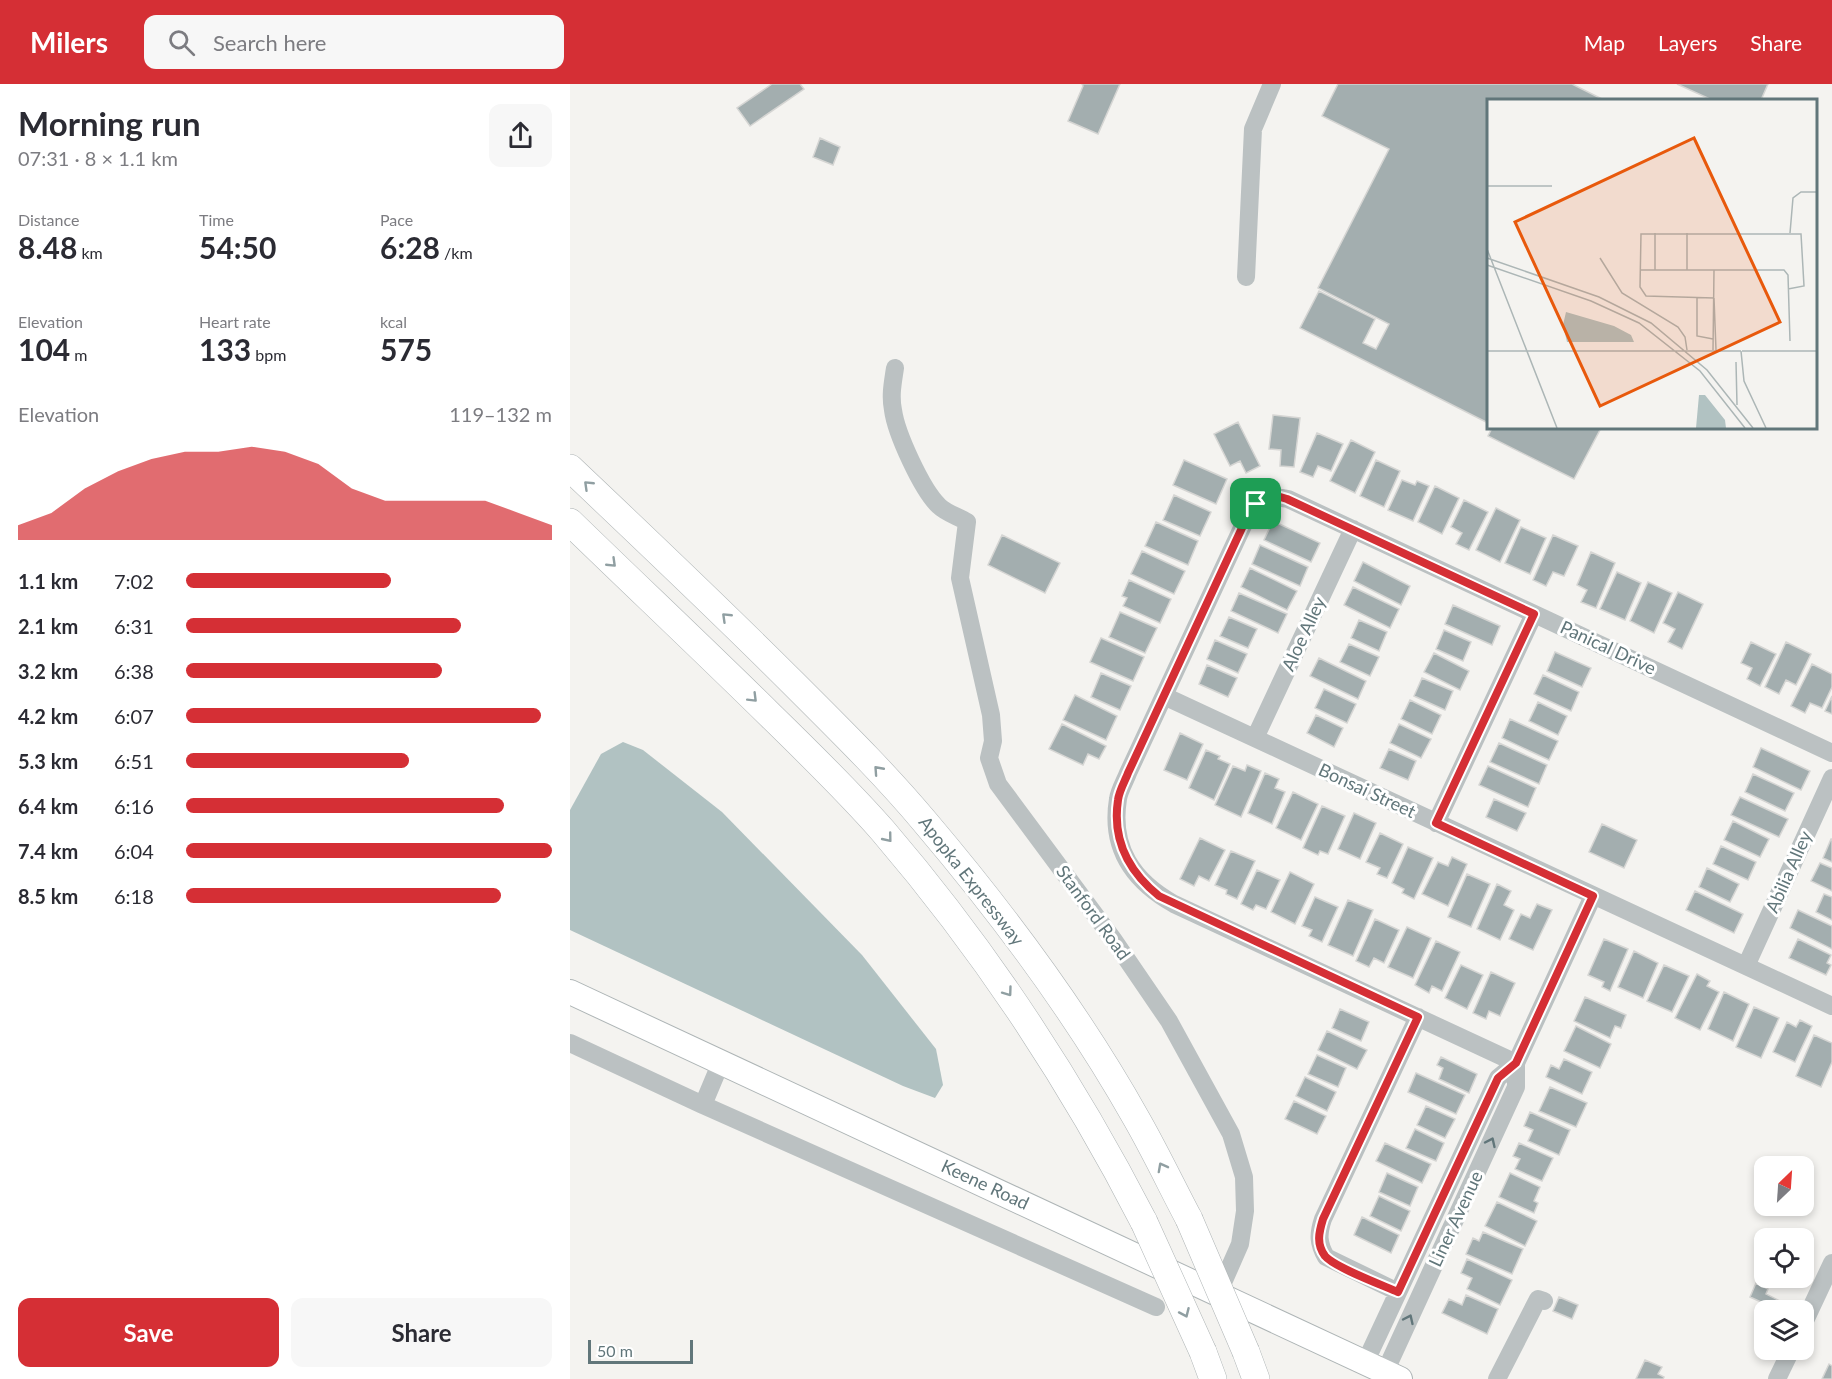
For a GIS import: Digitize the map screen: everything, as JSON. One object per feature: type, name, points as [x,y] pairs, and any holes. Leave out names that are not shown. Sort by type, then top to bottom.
[{"type":"highway","name":"Apopka Expressway","points":[[570,468],[856,746],[931,828],[978,886],[1081,1029],[1136,1118],[1189,1219],[1256,1379]]},
{"type":"highway","name":"Apopka Expressway","points":[[570,522],[784,729],[882,830],[947,910],[1017,1005],[1113,1162],[1144,1222],[1213,1379]]},
{"type":"main road","name":"Keene Road","points":[[570,992],[1383,1371]]},
{"type":"street","points":[[1246,277],[1253,129],[1272,84]]},
{"type":"street","name":"Stanford Road","points":[[895,368],[891,392],[893,412],[915,470],[939,507],[967,522],[960,578],[991,714],[993,741],[988,758],[998,784],[1113,939],[1169,1021],[1231,1134],[1244,1177],[1245,1211],[1240,1244],[1218,1294]]},
{"type":"street","name":"Panical Drive","points":[[1516,1063],[1174,904],[1143,883],[1128,864],[1119,843],[1118,798],[1248,515],[1256,504],[1267,497],[1287,499],[1832,753]]},
{"type":"street","name":"Aloe Alley","points":[[1255,738],[1353,529]]},
{"type":"street","points":[[1436,823],[1534,614]]},
{"type":"street","name":"Bonsai Street","points":[[1164,696],[1832,1006]]},
{"type":"street","name":"Abilia Alley","points":[[1746,966],[1832,778]]},
{"type":"street","name":"Liner Avenue","points":[[1383,1371],[1516,1088],[1516,1063],[1593,896]]},
{"type":"street","points":[[1398,1292],[1326,1257],[1320,1246],[1319,1233],[1323,1219],[1418,1017]]},
{"type":"street","points":[[570,1043],[703,1105],[1155,1307]]},
{"type":"street","points":[[703,1105],[721,1062]]},
{"type":"street","name":"Liner Avenue","points":[[1383,1371],[1398,1292],[1498,1078],[1516,1063]]},
{"type":"street","points":[[1814,1301],[1832,1263]]},
{"type":"street","points":[[1497,1379],[1538,1299],[1544,1302]]},
{"type":"street","points":[[1777,1379],[1786,1360]]},
{"type":"shaded area","points":[[623,742],[643,750],[722,812],[862,955],[936,1049],[943,1085],[935,1098],[903,1086],[570,930],[570,810],[601,754]]},
{"type":"building","points":[[772,84],[800,84],[804,89],[750,126],[737,108]]},
{"type":"building","points":[[1082,84],[1120,84],[1098,134],[1068,121]]},
{"type":"building","points":[[1338,84],[1572,84],[1602,99],[1487,99],[1487,422],[1300,328],[1319,291],[1375,319],[1363,343],[1376,349],[1389,324],[1318,288],[1389,149],[1322,116]]},
{"type":"building","points":[[1677,84],[1768,84],[1761,99],[1710,99]]},
{"type":"building","points":[[820,138],[840,147],[833,165],[813,157]]},
{"type":"building","points":[[1273,415],[1300,418],[1294,467],[1280,466],[1281,450],[1269,449]]},
{"type":"building","points":[[1238,422],[1260,466],[1246,473],[1240,461],[1230,466],[1214,434]]},
{"type":"building","points":[[1492,429],[1600,429],[1574,479],[1488,436]]},
{"type":"building","points":[[1317,433],[1343,444],[1331,471],[1318,466],[1313,477],[1300,472]]},
{"type":"building","points":[[1351,440],[1375,452],[1355,493],[1330,481]]},
{"type":"building","points":[[1184,460],[1227,479],[1216,504],[1173,485]]},
{"type":"building","points":[[1376,460],[1400,471],[1384,507],[1360,496]]},
{"type":"building","points":[[1402,480],[1415,485],[1417,481],[1429,486],[1413,521],[1388,510]]},
{"type":"building","points":[[1435,486],[1459,498],[1442,534],[1418,522]]},
{"type":"building","points":[[1174,495],[1211,512],[1200,536],[1163,520]]},
{"type":"building","points":[[1464,500],[1488,512],[1469,550],[1456,544],[1462,533],[1451,527]]},
{"type":"building","points":[[1496,508],[1520,520],[1500,562],[1476,550]]},
{"type":"building","points":[[1273,521],[1320,543],[1311,562],[1264,540]]},
{"type":"building","points":[[1156,522],[1198,541],[1188,565],[1145,546]]},
{"type":"building","points":[[1521,527],[1546,538],[1530,574],[1505,563]]},
{"type":"building","points":[[1002,535],[1060,563],[1045,593],[988,565]]},
{"type":"building","points":[[1553,535],[1578,546],[1564,576],[1553,572],[1546,586],[1533,580]]},
{"type":"building","points":[[1260,545],[1308,567],[1300,586],[1252,564]]},
{"type":"building","points":[[1142,551],[1185,571],[1174,594],[1131,574]]},
{"type":"building","points":[[1591,552],[1615,563],[1596,608],[1581,602],[1587,590],[1577,585]]},
{"type":"building","points":[[1363,562],[1410,586],[1401,605],[1354,581]]},
{"type":"building","points":[[1250,568],[1297,591],[1287,610],[1241,587]]},
{"type":"building","points":[[1617,572],[1641,583],[1625,620],[1600,609]]},
{"type":"building","points":[[1129,580],[1171,599],[1160,623],[1123,606],[1127,598],[1122,596]]},
{"type":"building","points":[[1648,582],[1672,593],[1654,633],[1630,621]]},
{"type":"building","points":[[1353,587],[1399,609],[1390,628],[1344,605]]},
{"type":"building","points":[[1678,592],[1703,604],[1682,649],[1668,642],[1675,629],[1663,623]]},
{"type":"building","points":[[1239,593],[1287,614],[1278,633],[1231,611]]},
{"type":"building","points":[[1453,605],[1500,626],[1492,645],[1445,624]]},
{"type":"building","points":[[1120,612],[1157,628],[1145,653],[1109,637]]},
{"type":"building","points":[[1229,617],[1257,629],[1248,648],[1220,636]]},
{"type":"building","points":[[1359,620],[1387,632],[1379,651],[1351,638]]},
{"type":"building","points":[[1444,630],[1471,642],[1463,661],[1436,649]]},
{"type":"building","points":[[1101,638],[1144,657],[1133,681],[1090,662]]},
{"type":"building","points":[[1215,640],[1247,654],[1238,673],[1207,659]]},
{"type":"building","points":[[1751,642],[1776,654],[1760,686],[1747,679],[1752,668],[1741,663]]},
{"type":"building","points":[[1786,642],[1811,654],[1796,685],[1786,680],[1779,694],[1765,687]]},
{"type":"building","points":[[1349,644],[1379,657],[1370,676],[1340,662]]},
{"type":"building","points":[[1555,652],[1591,668],[1582,687],[1547,671]]},
{"type":"building","points":[[1434,653],[1469,671],[1460,690],[1424,672]]},
{"type":"building","points":[[1319,658],[1366,681],[1358,699],[1310,676]]},
{"type":"building","points":[[1812,664],[1832,674],[1832,687],[1822,708],[1810,703],[1805,713],[1791,706]]},
{"type":"building","points":[[1207,665],[1237,678],[1228,697],[1199,684]]},
{"type":"building","points":[[1101,673],[1131,686],[1120,710],[1091,697]]},
{"type":"building","points":[[1543,675],[1579,692],[1571,711],[1534,694]]},
{"type":"building","points":[[1422,678],[1453,691],[1445,710],[1414,696]]},
{"type":"building","points":[[1324,689],[1356,704],[1347,723],[1315,708]]},
{"type":"building","points":[[1075,695],[1117,716],[1106,740],[1063,720]]},
{"type":"building","points":[[1832,696],[1832,714],[1825,711]]},
{"type":"building","points":[[1410,700],[1441,715],[1432,734],[1401,719]]},
{"type":"building","points":[[1538,702],[1567,716],[1558,735],[1529,721]]},
{"type":"building","points":[[1316,715],[1343,728],[1334,747],[1307,733]]},
{"type":"building","points":[[1510,719],[1558,741],[1549,760],[1502,738]]},
{"type":"building","points":[[1062,724],[1106,746],[1099,759],[1088,754],[1083,765],[1049,749]]},
{"type":"building","points":[[1399,724],[1431,739],[1421,758],[1390,743]]},
{"type":"building","points":[[1180,733],[1203,744],[1187,780],[1164,770]]},
{"type":"building","points":[[1499,743],[1547,765],[1539,784],[1490,762]]},
{"type":"building","points":[[1761,748],[1810,771],[1801,790],[1753,767]]},
{"type":"building","points":[[1389,749],[1416,761],[1408,780],[1380,768]]},
{"type":"building","points":[[1206,750],[1220,756],[1218,759],[1230,764],[1214,800],[1189,788]]},
{"type":"building","points":[[1247,765],[1261,771],[1241,817],[1215,805],[1233,766],[1245,771]]},
{"type":"building","points":[[1488,766],[1536,788],[1528,807],[1479,785]]},
{"type":"building","points":[[1265,773],[1279,779],[1275,788],[1285,792],[1272,824],[1248,813]]},
{"type":"building","points":[[1753,774],[1794,793],[1785,811],[1745,792]]},
{"type":"building","points":[[1293,792],[1318,804],[1301,840],[1276,828]]},
{"type":"building","points":[[1740,797],[1788,819],[1779,837],[1731,815]]},
{"type":"building","points":[[1494,799],[1526,813],[1517,831],[1486,817]]},
{"type":"building","points":[[1322,806],[1345,816],[1328,854],[1320,851],[1318,855],[1303,848]]},
{"type":"building","points":[[1354,813],[1376,823],[1360,859],[1338,849]]},
{"type":"building","points":[[1733,821],[1769,839],[1760,857],[1724,840]]},
{"type":"building","points":[[1602,824],[1637,840],[1624,868],[1589,852]]},
{"type":"building","points":[[1380,833],[1403,844],[1387,878],[1377,874],[1380,868],[1366,862]]},
{"type":"building","points":[[1200,838],[1225,850],[1209,881],[1199,876],[1194,886],[1180,879]]},
{"type":"building","points":[[1832,839],[1832,862],[1823,858]]},
{"type":"building","points":[[1721,846],[1756,862],[1748,880],[1713,864]]},
{"type":"building","points":[[1408,847],[1433,858],[1414,899],[1402,893],[1404,889],[1392,883]]},
{"type":"building","points":[[1231,851],[1255,861],[1237,899],[1226,894],[1227,890],[1215,885]]},
{"type":"building","points":[[1452,857],[1467,864],[1448,906],[1422,894],[1438,862],[1448,866]]},
{"type":"building","points":[[1820,863],[1832,868],[1832,891],[1811,881]]},
{"type":"building","points":[[1707,868],[1739,884],[1730,902],[1699,887]]},
{"type":"building","points":[[1257,870],[1280,880],[1266,909],[1256,905],[1253,910],[1241,904]]},
{"type":"building","points":[[1290,872],[1314,884],[1295,924],[1271,912]]},
{"type":"building","points":[[1467,874],[1490,884],[1471,927],[1448,917]]},
{"type":"building","points":[[1497,884],[1511,891],[1504,905],[1514,910],[1500,940],[1477,929]]},
{"type":"building","points":[[1695,891],[1743,914],[1734,933],[1686,910]]},
{"type":"building","points":[[1824,894],[1832,897],[1832,920],[1816,912]]},
{"type":"building","points":[[1315,897],[1338,907],[1322,942],[1309,936],[1312,930],[1302,926]]},
{"type":"building","points":[[1348,900],[1373,910],[1353,956],[1328,945]]},
{"type":"building","points":[[1537,904],[1552,910],[1533,950],[1509,939],[1521,914],[1530,918]]},
{"type":"building","points":[[1798,910],[1832,926],[1832,949],[1790,928]]},
{"type":"building","points":[[1375,919],[1399,930],[1384,963],[1374,958],[1369,967],[1356,961]]},
{"type":"building","points":[[1407,927],[1431,938],[1413,978],[1388,967]]},
{"type":"building","points":[[1604,939],[1628,949],[1610,991],[1602,987],[1604,982],[1588,975]]},
{"type":"building","points":[[1798,939],[1831,955],[1827,963],[1831,965],[1826,975],[1789,958]]},
{"type":"building","points":[[1436,941],[1460,952],[1442,991],[1432,986],[1429,993],[1415,985]]},
{"type":"building","points":[[1634,951],[1658,963],[1643,998],[1618,987]]},
{"type":"building","points":[[1461,965],[1483,975],[1467,1009],[1445,998]]},
{"type":"building","points":[[1664,965],[1689,976],[1672,1012],[1647,1001]]},
{"type":"building","points":[[1491,972],[1515,983],[1500,1016],[1489,1011],[1486,1019],[1473,1013]]},
{"type":"building","points":[[1697,974],[1710,981],[1707,986],[1719,992],[1700,1030],[1675,1018]]},
{"type":"building","points":[[1724,992],[1749,1004],[1733,1041],[1708,1029]]},
{"type":"building","points":[[1585,997],[1626,1015],[1621,1028],[1615,1026],[1610,1038],[1574,1021]]},
{"type":"building","points":[[1754,1007],[1779,1018],[1761,1058],[1736,1047]]},
{"type":"building","points":[[1340,1009],[1369,1022],[1361,1041],[1332,1028]]},
{"type":"building","points":[[1800,1020],[1812,1026],[1795,1062],[1773,1052],[1787,1022],[1796,1027]]},
{"type":"building","points":[[1576,1026],[1611,1044],[1600,1068],[1564,1051]]},
{"type":"building","points":[[1327,1031],[1367,1050],[1357,1069],[1318,1050]]},
{"type":"building","points":[[1814,1035],[1832,1043],[1832,1062],[1821,1087],[1796,1076]]},
{"type":"building","points":[[1317,1055],[1346,1068],[1338,1087],[1308,1074]]},
{"type":"building","points":[[1441,1057],[1477,1074],[1469,1093],[1439,1079],[1443,1068],[1437,1065]]},
{"type":"building","points":[[1564,1059],[1592,1072],[1582,1094],[1546,1077],[1551,1065],[1559,1069]]},
{"type":"building","points":[[1416,1073],[1465,1095],[1456,1114],[1408,1092]]},
{"type":"building","points":[[1305,1077],[1336,1092],[1327,1111],[1296,1096]]},
{"type":"building","points":[[1550,1087],[1587,1103],[1576,1127],[1539,1111]]},
{"type":"building","points":[[1294,1101],[1326,1116],[1317,1134],[1285,1119]]},
{"type":"building","points":[[1426,1106],[1455,1119],[1445,1138],[1417,1125]]},
{"type":"building","points":[[1530,1112],[1570,1130],[1559,1155],[1528,1141],[1533,1130],[1524,1126]]},
{"type":"building","points":[[1415,1129],[1444,1143],[1436,1161],[1406,1148]]},
{"type":"building","points":[[1385,1143],[1431,1164],[1422,1183],[1376,1161]]},
{"type":"building","points":[[1519,1143],[1553,1158],[1542,1181],[1515,1169],[1520,1159],[1513,1156]]},
{"type":"building","points":[[1387,1173],[1418,1187],[1410,1206],[1379,1192]]},
{"type":"building","points":[[1510,1173],[1540,1187],[1534,1201],[1538,1203],[1534,1213],[1499,1197]]},
{"type":"building","points":[[1379,1196],[1410,1211],[1401,1231],[1370,1216]]},
{"type":"building","points":[[1497,1202],[1537,1221],[1525,1246],[1485,1226]]},
{"type":"building","points":[[1362,1217],[1399,1235],[1391,1253],[1354,1235]]},
{"type":"building","points":[[1483,1232],[1523,1249],[1512,1274],[1466,1254],[1473,1238],[1479,1241]]},
{"type":"building","points":[[1467,1259],[1512,1280],[1500,1305],[1467,1289],[1472,1278],[1461,1273]]},
{"type":"building","points":[[1754,1288],[1766,1288],[1768,1289],[1766,1294],[1778,1300],[1757,1300],[1750,1297]]},
{"type":"building","points":[[1466,1295],[1498,1309],[1487,1334],[1442,1313],[1449,1299],[1462,1305]]},
{"type":"building","points":[[1559,1297],[1578,1305],[1572,1319],[1553,1311]]},
{"type":"building","points":[[1645,1360],[1662,1367],[1658,1374],[1664,1377],[1663,1379],[1636,1379]]},
{"type":"building","points":[[1829,1364],[1832,1366],[1832,1379],[1822,1379]]},
{"type":"route","points":[[1277,496],[1287,499],[1534,614],[1436,823],[1593,896],[1516,1063],[1498,1078],[1398,1292],[1326,1257],[1320,1246],[1319,1233],[1323,1219],[1418,1017],[1159,896],[1143,883],[1128,864],[1119,843],[1118,798],[1128,773],[1248,515],[1256,504],[1267,497],[1277,496]]}]
